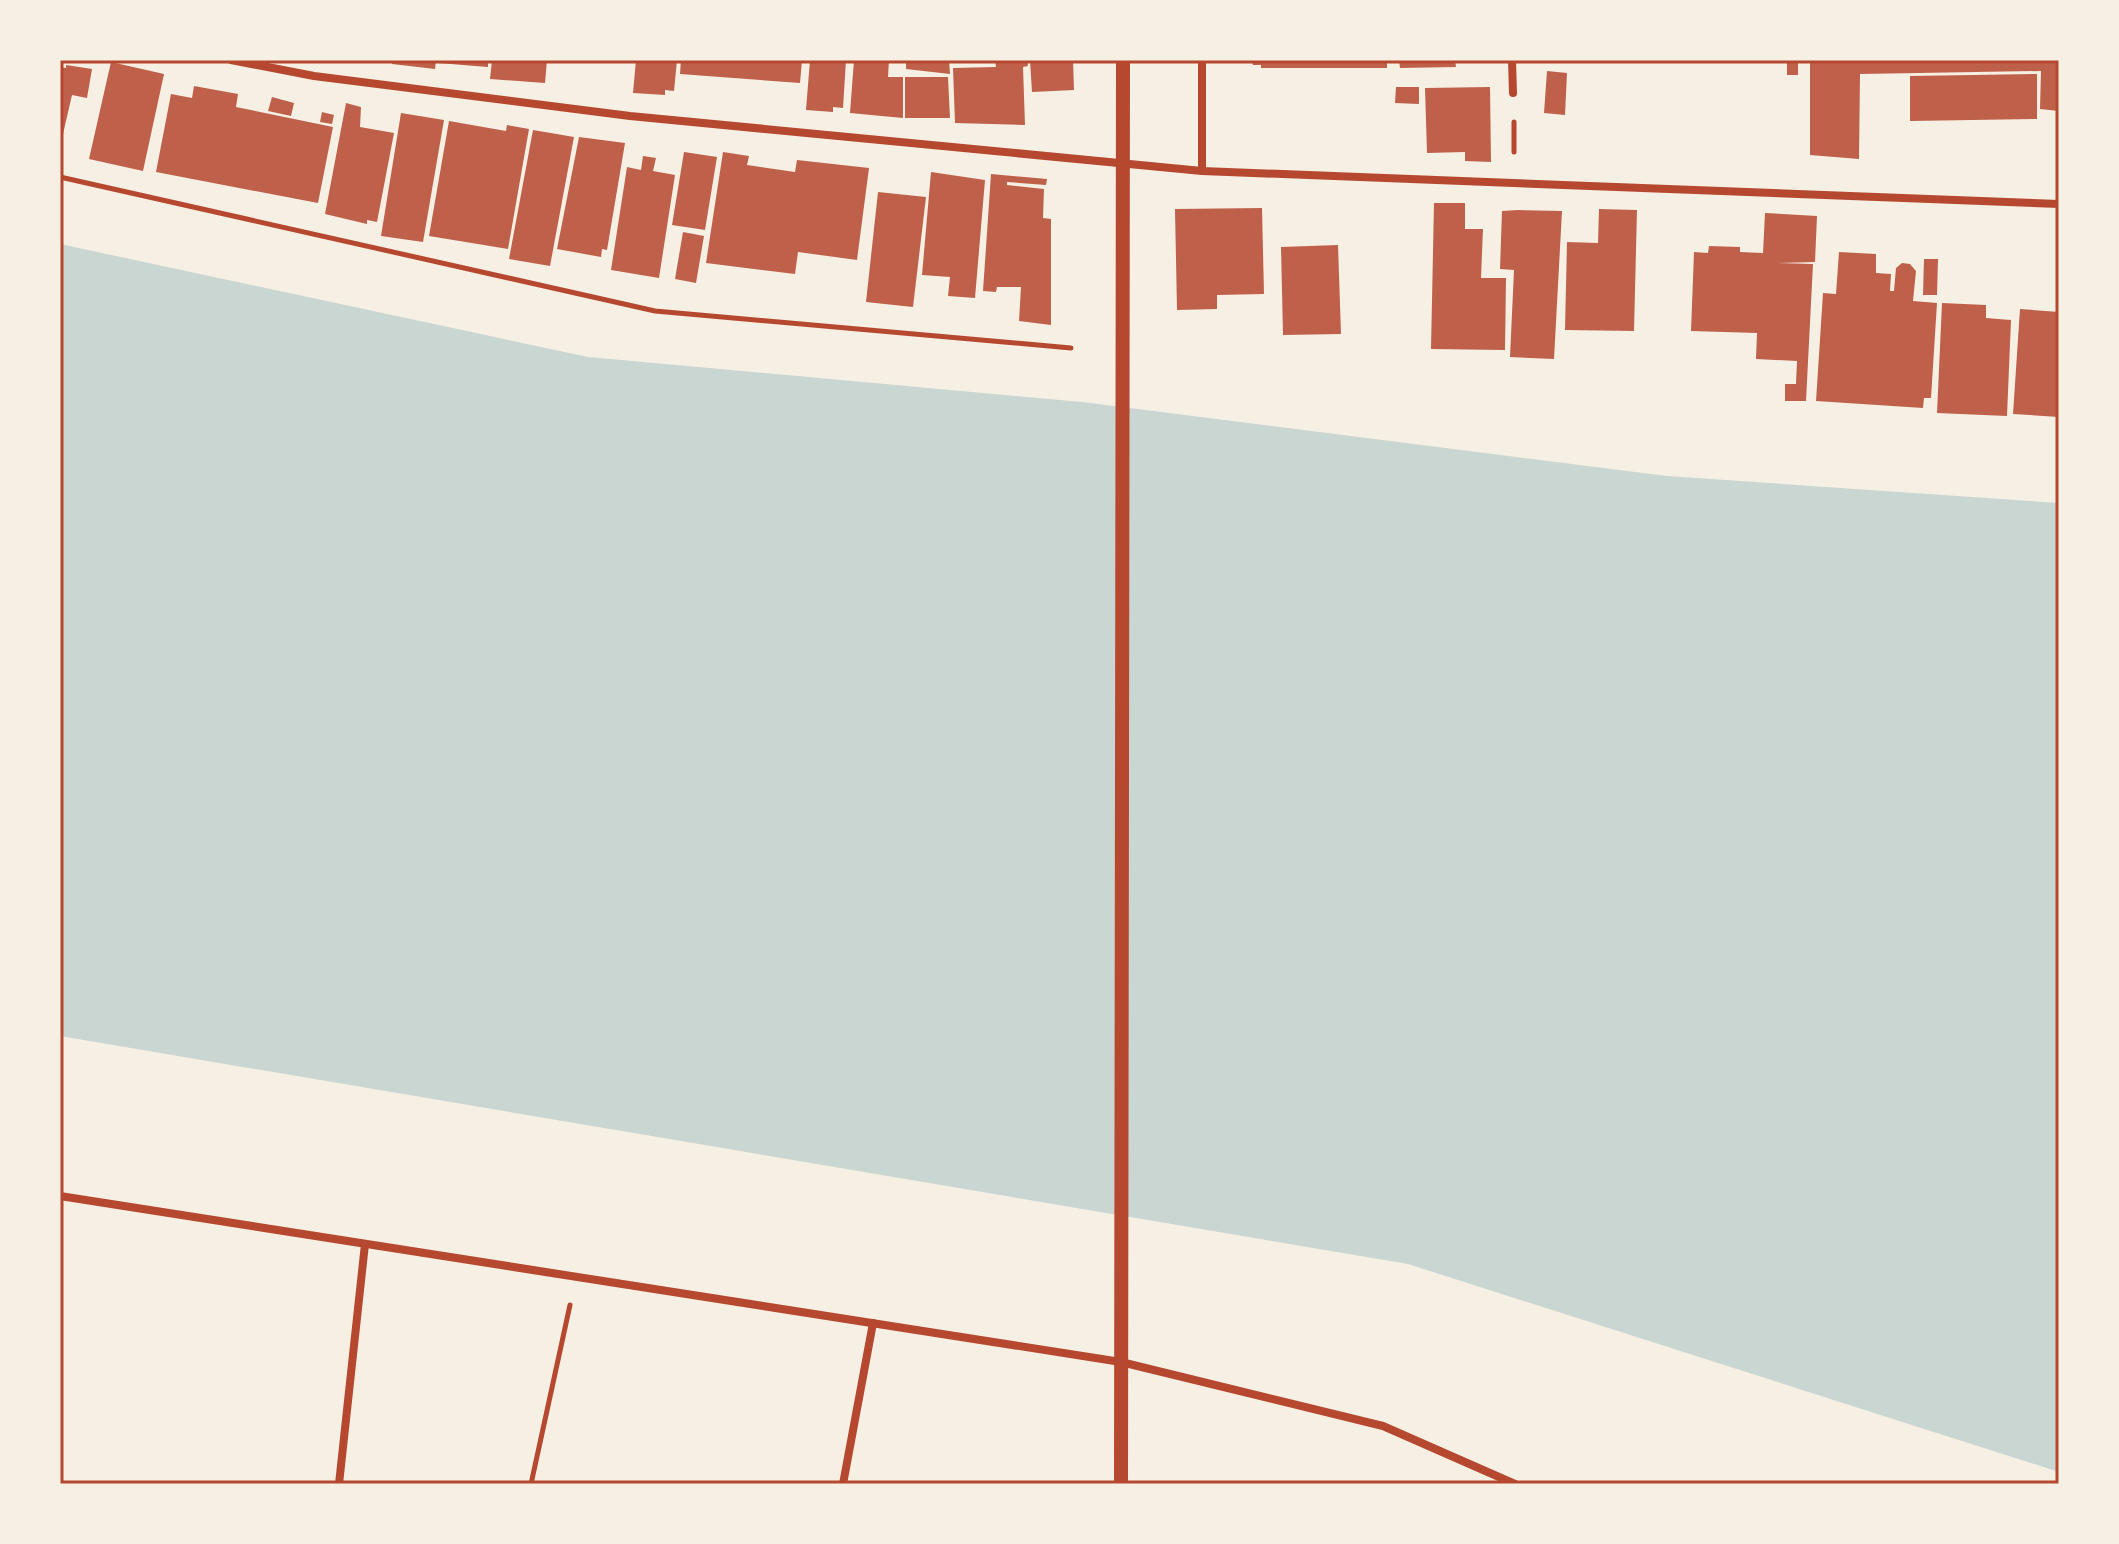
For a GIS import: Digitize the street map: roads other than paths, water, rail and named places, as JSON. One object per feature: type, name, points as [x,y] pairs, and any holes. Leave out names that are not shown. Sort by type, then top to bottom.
[{"type":"street","points":[[231,60],[314,76],[630,116],[1122,165],[1238,173],[2059,204]]},
{"type":"street","points":[[1121,1484],[1123,60]]},
{"type":"street","points":[[1202,60],[1202,171]]},
{"type":"street","points":[[1512,60],[1513,93]]},
{"type":"street","points":[[60,1196],[1121,1362],[1383,1426],[1515,1484]]},
{"type":"street","points":[[339,1484],[365,1244]]},
{"type":"street","points":[[843,1484],[873,1323]]}]
